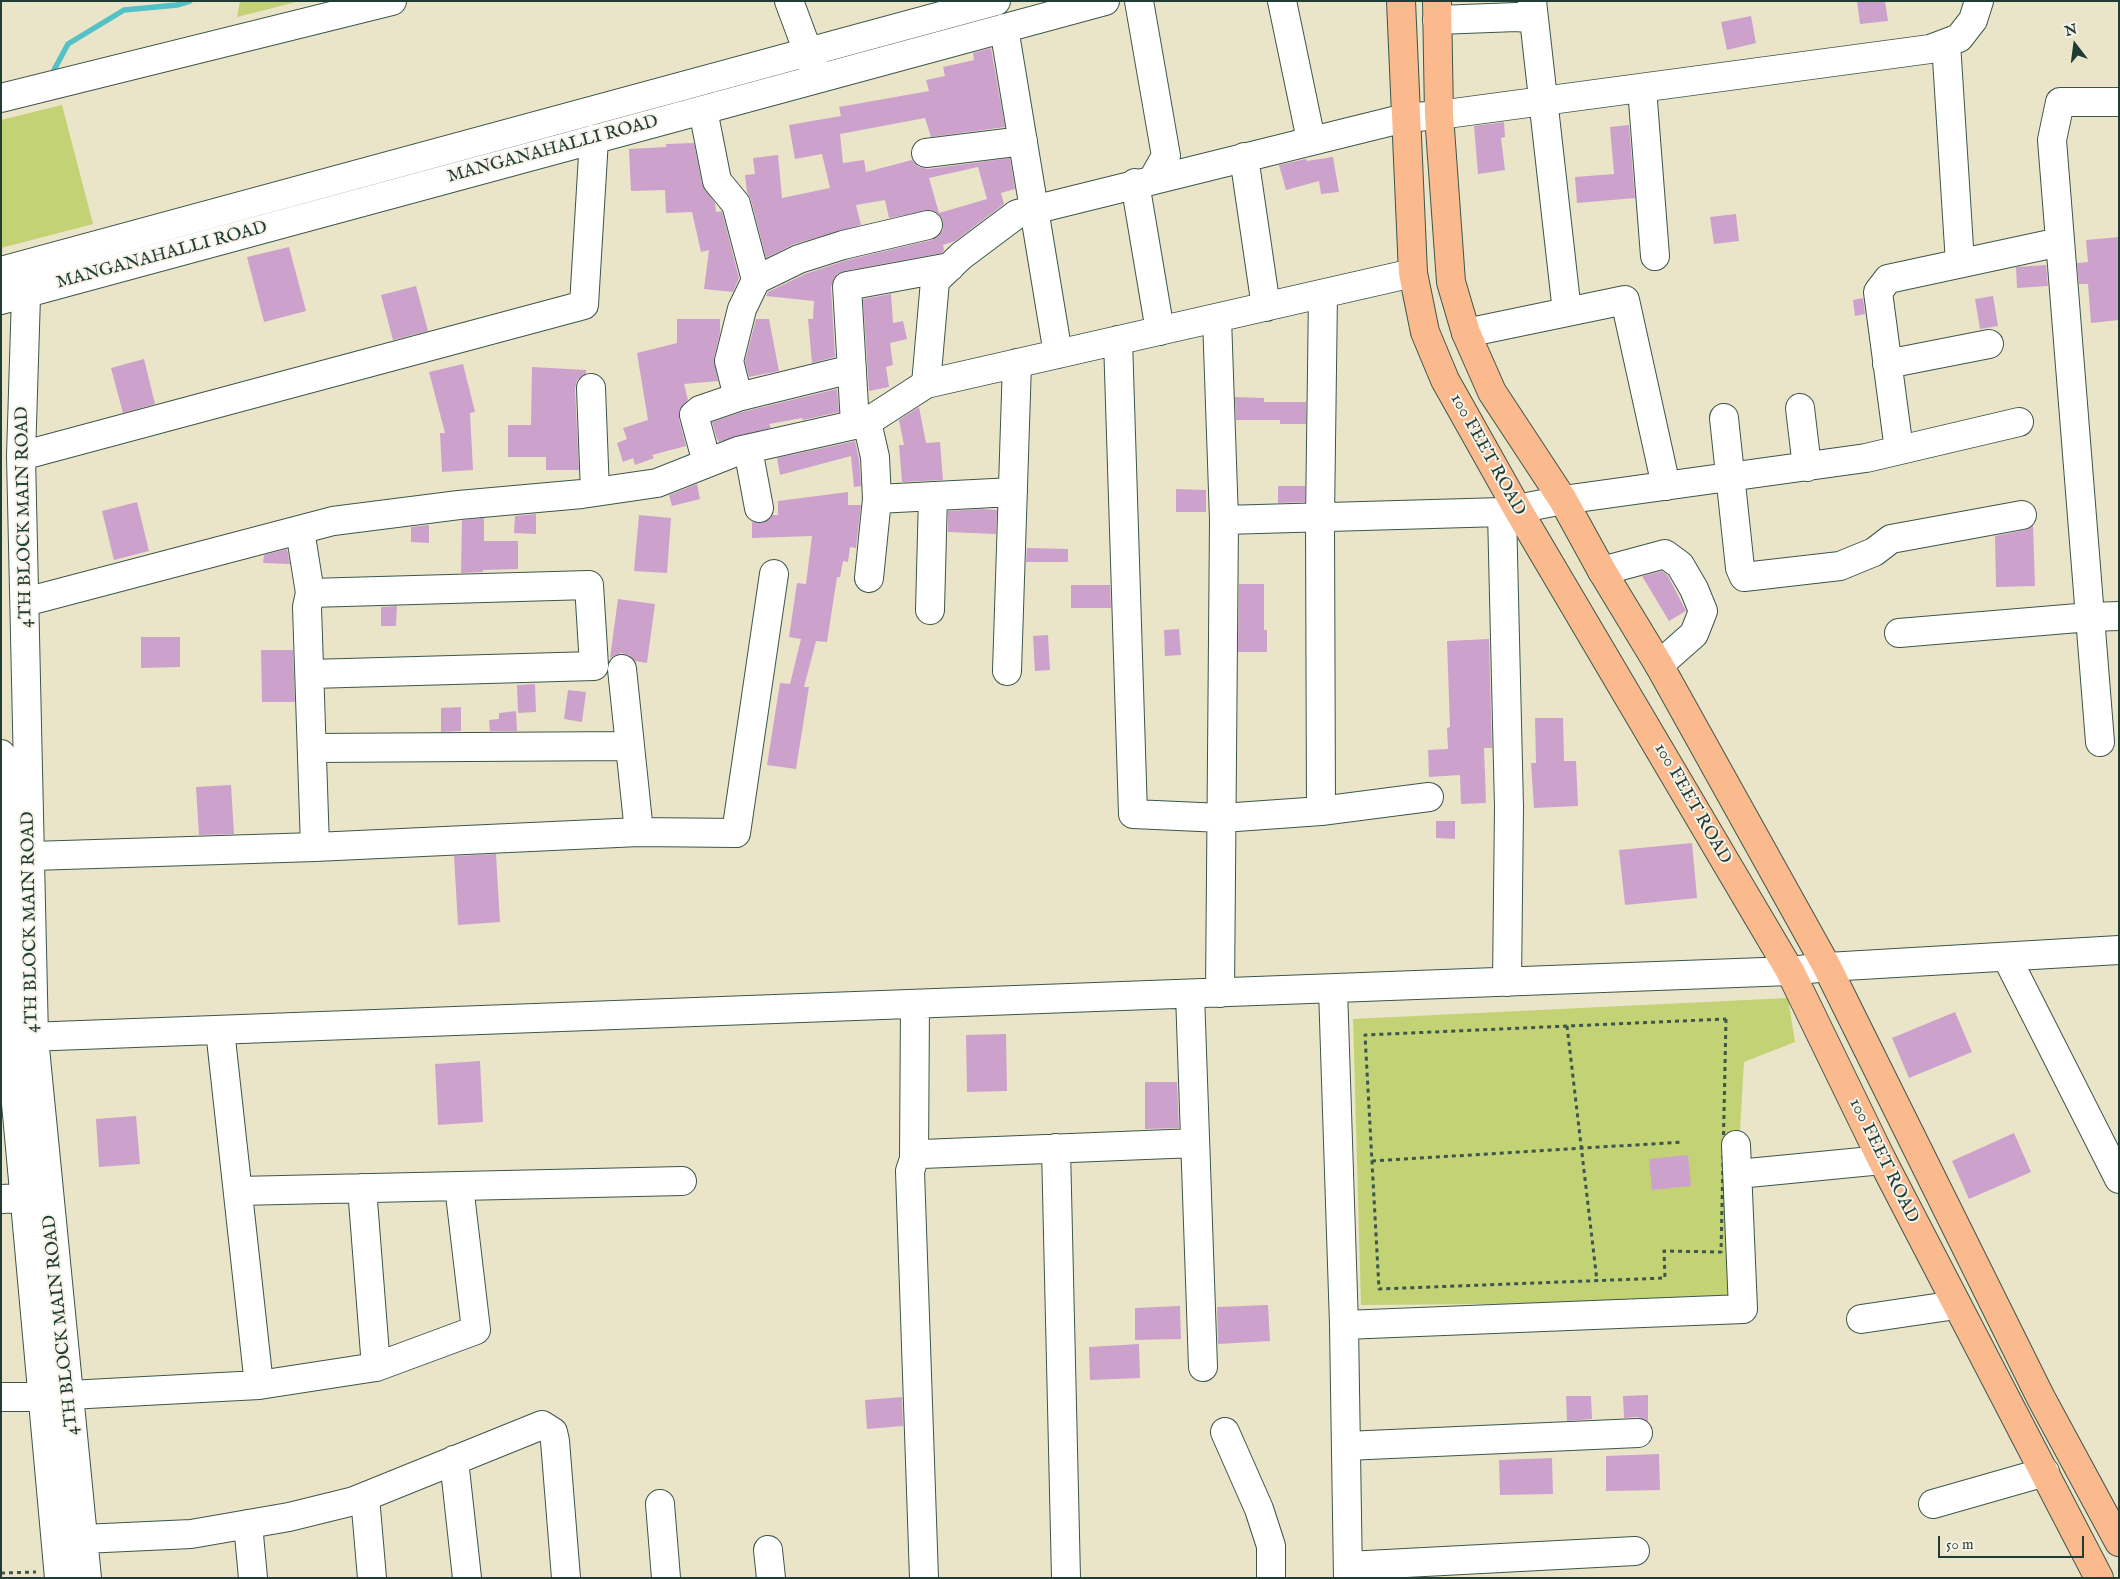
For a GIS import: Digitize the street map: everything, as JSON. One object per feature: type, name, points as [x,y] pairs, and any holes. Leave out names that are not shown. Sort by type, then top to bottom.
[{"type":"main road","name":"100 FEET ROAD","points":[[1401,1],[1405,118],[1414,273],[1425,332],[1445,380],[1510,511],[1570,596],[1790,971],[1956,1306],[2045,1472],[2099,1578]]},
{"type":"main road","name":"100 FEET ROAD","points":[[1437,11],[1439,115],[1451,282],[1466,333],[1492,392],[1564,500],[1602,571],[1659,665],[1827,967],[2041,1398],[2119,1542]]},
{"type":"street","points":[[1,98],[392,1]]},
{"type":"street","points":[[790,1],[818,79]]},
{"type":"street","name":"MANGANAHALLI ROAD","points":[[1,270],[996,1]]},
{"type":"street","name":"MANGANAHALLI ROAD","points":[[14,297],[1105,1]]},
{"type":"street","points":[[1139,1],[1166,156],[1144,181],[1160,331]]},
{"type":"street","points":[[1282,1],[1312,140]]},
{"type":"street","points":[[926,384],[934,281],[1017,214],[1144,181],[1405,118],[1930,49],[1959,38],[1973,20],[1979,1]]},
{"type":"street","points":[[1437,11],[1527,18],[1533,12]]},
{"type":"street","points":[[1533,12],[1567,312]]},
{"type":"street","points":[[1004,28],[1058,354]]},
{"type":"street","points":[[1946,43],[1960,263]]},
{"type":"street","points":[[1642,88],[1655,256]]},
{"type":"street","points":[[2100,742],[2052,140],[2060,102],[2119,102]]},
{"type":"street","points":[[703,110],[717,181],[736,204],[756,280]]},
{"type":"street","points":[[21,456],[584,305],[594,139]]},
{"type":"street","points":[[926,153],[1023,141]]},
{"type":"street","points":[[1244,157],[1266,307]]},
{"type":"street","points":[[738,397],[729,361],[742,310],[756,280],[798,259],[843,245],[928,225]]},
{"type":"street","points":[[1899,450],[1878,292],[1888,279],[2060,242]]},
{"type":"street","name":"4TH BLOCK MAIN ROAD","points":[[27,264],[14,297],[21,456],[30,856],[15,1037],[13,1198],[42,1396],[58,1574]]},
{"type":"street","points":[[869,578],[877,499],[875,456],[861,423],[852,369],[847,286],[950,267]]},
{"type":"street","points":[[25,602],[333,521],[459,505],[596,492],[656,483],[748,448],[861,423],[926,384],[1414,273]]},
{"type":"street","points":[[1321,810],[1320,518],[1323,294]]},
{"type":"street","points":[[1466,333],[1626,300],[1666,486]]},
{"type":"street","points":[[1216,318],[1224,520],[1220,993]]},
{"type":"street","points":[[1118,340],[1133,814],[1222,818],[1321,810],[1429,797]]},
{"type":"street","points":[[1887,364],[1989,344]]},
{"type":"street","points":[[1007,670],[1017,363]]},
{"type":"street","points":[[707,463],[694,415],[700,410],[738,397],[852,369]]},
{"type":"street","points":[[591,388],[596,492]]},
{"type":"street","points":[[1800,408],[1807,466]]},
{"type":"street","points":[[1724,418],[1740,568],[1744,577],[1840,566],[1874,552],[1891,539],[2022,516]]},
{"type":"street","points":[[1224,520],[1510,511],[1564,500],[1866,458],[2019,422]]},
{"type":"street","points":[[748,448],[759,508]]},
{"type":"street","points":[[877,499],[1013,492]]},
{"type":"street","points":[[930,610],[933,496]]},
{"type":"street","points":[[1507,982],[1510,511]]},
{"type":"street","points":[[300,530],[310,593],[307,607],[311,674],[315,847]]},
{"type":"street","points":[[1602,571],[1665,554],[1680,565],[1694,589],[1703,611],[1694,634],[1659,665]]},
{"type":"street","points":[[2,857],[315,847],[639,832],[736,833],[774,574]]},
{"type":"street","points":[[310,593],[589,585],[594,666],[311,674]]},
{"type":"street","points":[[1899,633],[2119,616]]},
{"type":"street","points":[[622,669],[639,832]]},
{"type":"street","points":[[313,748],[630,746]]},
{"type":"street","name":"4TH BLOCK MAIN ROAD","points":[[1,754],[2,857],[15,1037],[69,1395],[87,1578]]},
{"type":"street","points":[[15,1037],[1790,971],[1827,967],[2119,950]]},
{"type":"street","points":[[2007,958],[2119,1179]]},
{"type":"street","points":[[1333,988],[1344,1325],[1348,1572],[1635,1551]]},
{"type":"street","points":[[1190,994],[1203,1367]]},
{"type":"street","points":[[915,1004],[914,1159],[910,1171],[924,1578]]},
{"type":"street","points":[[220,1030],[259,1386]]},
{"type":"street","points":[[914,1159],[922,1154],[1195,1143]]},
{"type":"street","points":[[1344,1325],[1744,1309],[1736,1145]]},
{"type":"street","points":[[1056,1148],[1066,1578]]},
{"type":"street","points":[[1738,1174],[1882,1160]]},
{"type":"street","points":[[238,1191],[682,1181]]},
{"type":"street","points":[[69,1395],[259,1386],[376,1367],[476,1330],[459,1186]]},
{"type":"street","points":[[362,1188],[376,1367]]},
{"type":"street","points":[[1861,1319],[1956,1306]]},
{"type":"street","points":[[1,1397],[42,1396]]},
{"type":"street","points":[[83,1539],[190,1534],[289,1517],[364,1497],[542,1425],[553,1432],[566,1578]]},
{"type":"street","points":[[1226,1432],[1259,1509],[1270,1546],[1270,1578]]},
{"type":"street","points":[[1346,1446],[1638,1433]]},
{"type":"street","points":[[454,1460],[467,1578]]},
{"type":"street","points":[[1933,1504],[2045,1472]]},
{"type":"street","points":[[364,1497],[372,1578]]},
{"type":"street","points":[[660,1504],[666,1578]]},
{"type":"street","points":[[248,1524],[253,1578]]},
{"type":"street","points":[[768,1550],[771,1578]]},
{"type":"path","points":[[1726,1019],[1721,1252],[1664,1251],[1664,1278],[1379,1288],[1372,1161],[1365,1035],[1726,1019]]},
{"type":"path","points":[[1567,1026],[1597,1281]]},
{"type":"path","points":[[1372,1161],[1683,1142]]},
{"type":"path","points":[[1,1574],[58,1574]]},
{"type":"green space","points":[[240,1],[300,1],[237,17]]},
{"type":"green space","points":[[62,105],[93,224],[1,248],[1,120]]},
{"type":"green space","points":[[1788,998],[1795,1042],[1744,1062],[1730,1302],[1361,1305],[1353,1019]]},
{"type":"building","points":[[1857,1],[1885,1],[1888,21],[1860,24]]},
{"type":"building","points":[[1751,16],[1756,43],[1727,50],[1721,22]]},
{"type":"building","points":[[991,48],[1005,127],[931,137],[925,118],[840,134],[843,163],[864,160],[866,172],[912,160],[919,167],[928,169],[1010,158],[1015,189],[1001,193],[1004,204],[955,241],[943,245],[944,250],[942,253],[844,271],[837,274],[831,287],[835,357],[812,363],[808,319],[813,319],[814,301],[766,296],[768,292],[805,274],[847,260],[932,240],[938,237],[943,230],[943,221],[939,214],[932,210],[889,218],[885,200],[856,205],[861,225],[794,244],[766,258],[751,200],[747,192],[745,175],[755,174],[753,158],[778,155],[782,198],[830,188],[822,154],[795,159],[789,125],[841,116],[839,107],[929,91],[926,80],[945,76],[943,67],[974,60],[973,53]],"holes":[[[978,167],[987,199],[939,213],[929,178]]]},
{"type":"building","points":[[1504,122],[1505,137],[1501,138],[1505,170],[1478,174],[1474,126]]},
{"type":"building","points":[[1629,125],[1635,198],[1577,203],[1575,177],[1614,174],[1610,127]]},
{"type":"building","points":[[694,143],[702,184],[715,203],[716,212],[722,211],[739,278],[733,292],[704,289],[709,250],[701,252],[692,212],[666,213],[665,190],[631,191],[629,149],[666,147],[666,144]]},
{"type":"building","points":[[1333,157],[1339,192],[1321,194],[1319,181],[1286,190],[1279,165],[1306,159],[1307,161]]},
{"type":"building","points":[[1736,214],[1739,241],[1714,244],[1710,217]]},
{"type":"building","points":[[2119,237],[2119,320],[2091,323],[2088,284],[2079,284],[2077,263],[2088,262],[2086,240]]},
{"type":"building","points":[[289,247],[306,311],[264,322],[247,257]]},
{"type":"building","points":[[2046,265],[2048,286],[2017,288],[2016,267]]},
{"type":"building","points":[[416,286],[428,331],[393,340],[381,295]]},
{"type":"building","points":[[891,294],[893,323],[903,321],[907,339],[890,343],[893,365],[886,367],[889,387],[869,391],[863,299]]},
{"type":"building","points":[[1993,296],[1998,326],[1980,329],[1975,299]]},
{"type":"building","points":[[1863,298],[1865,314],[1855,316],[1853,300]]},
{"type":"building","points":[[677,319],[720,319],[720,333],[714,358],[718,381],[684,384],[688,400],[679,410],[679,419],[686,446],[652,455],[654,458],[635,465],[633,458],[623,462],[617,443],[627,439],[623,428],[648,420],[637,353],[677,343]]},
{"type":"building","points":[[756,319],[769,319],[779,371],[749,377],[745,361]]},
{"type":"building","points":[[144,359],[155,404],[123,413],[111,368]]},
{"type":"building","points":[[463,364],[475,412],[470,413],[473,470],[442,472],[440,433],[445,433],[429,372]]},
{"type":"building","points":[[532,367],[586,370],[586,374],[577,380],[575,389],[579,470],[546,470],[546,457],[508,457],[508,425],[531,425]]},
{"type":"building","points":[[837,389],[839,412],[803,420],[802,418],[769,424],[771,428],[719,442],[717,439],[712,422],[742,412]]},
{"type":"building","points":[[1235,397],[1264,398],[1264,402],[1306,402],[1306,424],[1280,424],[1280,420],[1236,420]]},
{"type":"building","points":[[919,407],[926,443],[940,442],[943,480],[902,482],[899,445],[904,445],[899,420]]},
{"type":"building","points":[[855,441],[859,459],[861,486],[854,487],[851,456],[780,475],[777,458]]},
{"type":"building","points":[[697,484],[700,499],[672,506],[669,495]]},
{"type":"building","points":[[1278,486],[1305,486],[1305,502],[1278,503]]},
{"type":"building","points":[[1176,489],[1206,490],[1206,512],[1176,512]]},
{"type":"building","points":[[848,492],[848,505],[861,505],[856,548],[850,547],[848,562],[843,561],[840,577],[837,577],[827,642],[816,641],[804,687],[809,687],[796,769],[767,765],[780,683],[790,684],[801,639],[789,637],[797,583],[806,584],[812,536],[752,538],[752,522],[762,523],[772,515],[778,515],[778,501]]},
{"type":"building","points":[[137,502],[149,551],[114,560],[102,511]]},
{"type":"building","points":[[997,510],[996,534],[948,532],[948,511]]},
{"type":"building","points":[[536,514],[536,534],[514,533],[515,516]]},
{"type":"building","points":[[639,515],[671,518],[667,573],[634,571]]},
{"type":"building","points":[[484,518],[484,541],[518,541],[518,569],[461,573],[462,520]]},
{"type":"building","points":[[429,525],[429,543],[411,542],[411,527]]},
{"type":"building","points":[[2033,525],[2035,586],[1996,587],[1995,536],[2025,530]]},
{"type":"building","points":[[1027,548],[1068,549],[1068,562],[1026,562]]},
{"type":"building","points":[[287,549],[290,564],[263,563],[264,555]]},
{"type":"building","points":[[1662,571],[1668,576],[1686,611],[1669,621],[1642,576]]},
{"type":"building","points":[[1239,584],[1264,584],[1264,630],[1267,630],[1267,652],[1238,652]]},
{"type":"building","points":[[1071,585],[1110,585],[1111,608],[1071,608]]},
{"type":"building","points":[[618,599],[655,604],[647,663],[635,661],[629,655],[621,653],[610,658]]},
{"type":"building","points":[[397,606],[396,626],[381,626],[381,607]]},
{"type":"building","points":[[1179,629],[1181,655],[1165,656],[1164,630]]},
{"type":"building","points":[[1048,635],[1050,670],[1035,671],[1033,636]]},
{"type":"building","points":[[141,637],[180,637],[180,667],[141,668]]},
{"type":"building","points":[[1489,639],[1492,748],[1484,748],[1486,803],[1461,804],[1460,775],[1429,777],[1428,750],[1448,749],[1447,728],[1450,727],[1447,641]]},
{"type":"building","points":[[261,650],[293,650],[295,702],[262,702]]},
{"type":"building","points":[[535,684],[536,712],[518,713],[517,685]]},
{"type":"building","points":[[568,690],[586,692],[582,722],[564,719]]},
{"type":"building","points":[[461,707],[461,731],[441,732],[441,708]]},
{"type":"building","points":[[516,711],[517,731],[490,731],[489,720],[499,719],[499,713]]},
{"type":"building","points":[[1535,718],[1563,718],[1564,761],[1576,761],[1578,806],[1534,808],[1531,763],[1536,763]]},
{"type":"building","points":[[231,785],[234,834],[199,835],[196,787]]},
{"type":"building","points":[[1436,821],[1455,821],[1455,839],[1436,838]]},
{"type":"building","points":[[1692,843],[1697,898],[1625,905],[1619,850]]},
{"type":"building","points":[[496,854],[500,922],[458,925],[454,856]]},
{"type":"building","points":[[1955,1012],[1972,1052],[1909,1078],[1892,1038]]},
{"type":"building","points":[[1006,1034],[1007,1091],[967,1092],[966,1035]]},
{"type":"building","points":[[480,1061],[483,1122],[438,1125],[435,1064]]},
{"type":"building","points":[[1145,1082],[1177,1082],[1179,1128],[1145,1129]]},
{"type":"building","points":[[136,1116],[140,1164],[99,1167],[96,1119]]},
{"type":"building","points":[[2014,1133],[2031,1172],[1969,1199],[1952,1161]]},
{"type":"building","points":[[1688,1155],[1691,1186],[1652,1190],[1649,1159]]},
{"type":"building","points":[[1268,1305],[1270,1341],[1218,1344],[1217,1307]]},
{"type":"building","points":[[1180,1306],[1181,1339],[1135,1340],[1135,1308]]},
{"type":"building","points":[[1139,1344],[1140,1378],[1090,1380],[1089,1347]]},
{"type":"building","points":[[1648,1395],[1648,1422],[1638,1417],[1624,1418],[1623,1396]]},
{"type":"building","points":[[1566,1396],[1591,1396],[1592,1419],[1567,1421]]},
{"type":"building","points":[[902,1397],[903,1426],[867,1429],[865,1400]]},
{"type":"building","points":[[1659,1454],[1660,1490],[1606,1491],[1606,1456]]},
{"type":"building","points":[[1552,1458],[1553,1494],[1500,1495],[1499,1460]]},
{"type":"waterway","points":[[54,70],[68,44],[124,10],[177,5],[190,1]]}]
